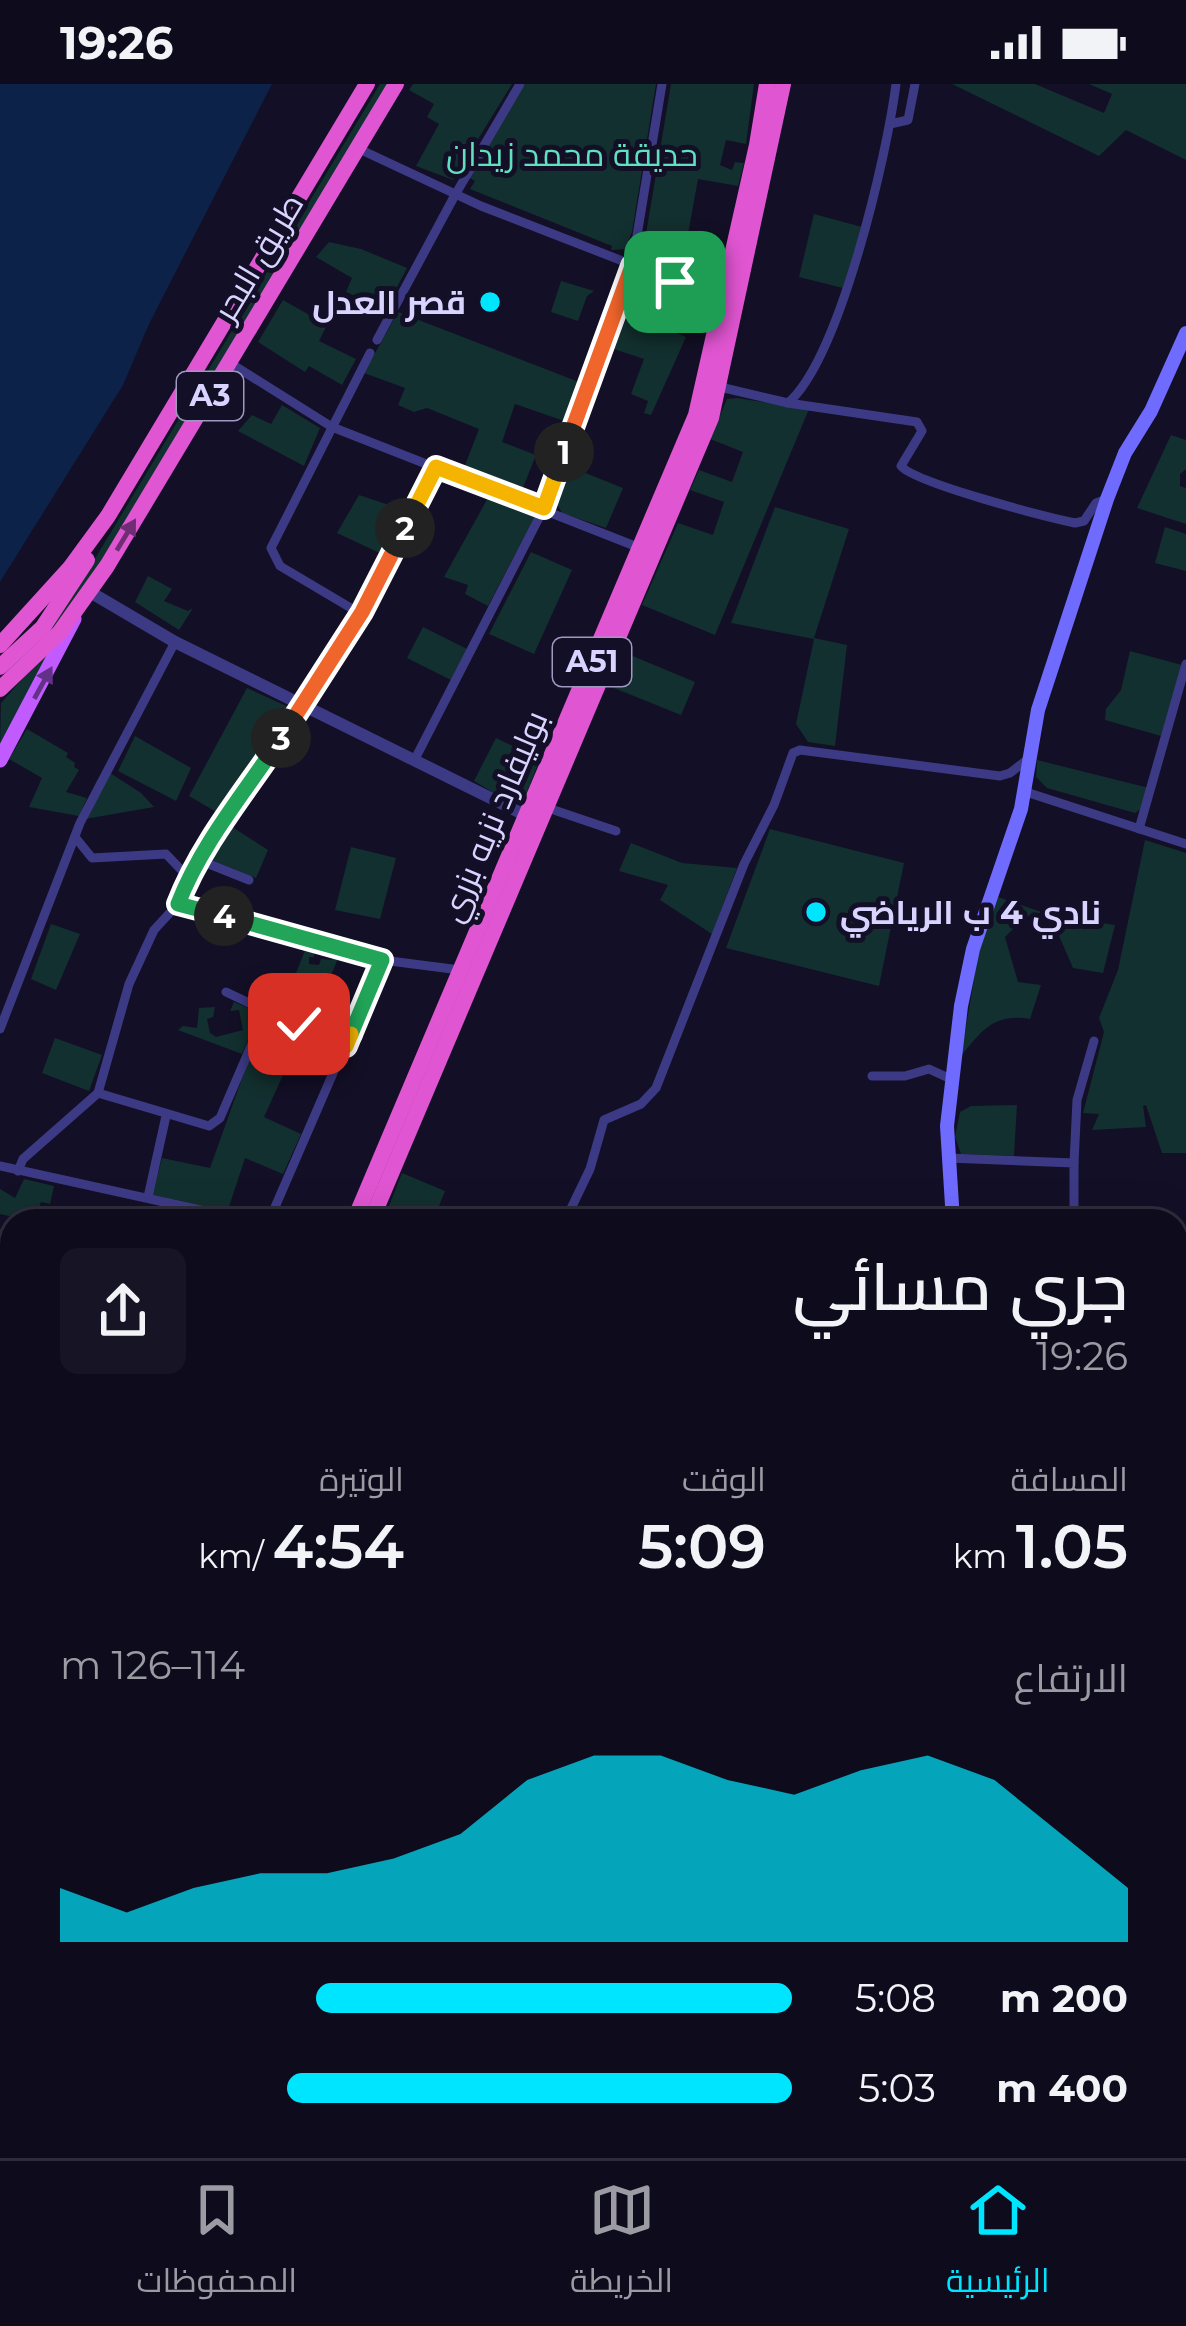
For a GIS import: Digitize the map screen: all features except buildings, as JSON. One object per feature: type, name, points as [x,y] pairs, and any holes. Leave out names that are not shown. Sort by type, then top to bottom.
[{"type":"highway","name":"طريق البحر","points":[[0,645],[70,568],[108,516],[367,84]]},
{"type":"highway","name":"طريق البحر","points":[[2,675],[60,632],[86,598],[396,84]]},
{"type":"highway","name":"بوليفارد نزيه بزري","points":[[359,1209],[696,415],[767,84]]},
{"type":"highway","name":"بوليفارد نزيه بزري","points":[[376,1209],[692,467],[720,387],[783,84]]},
{"type":"highway","points":[[2,675],[59,604],[108,516]]},
{"type":"main road","points":[[952,1209],[948,1158],[953,1080],[973,950],[1026,792],[1038,710],[1107,499],[1186,333]]},
{"type":"main road","points":[[0,760],[86,598]]},
{"type":"street","points":[[377,340],[520,84]]},
{"type":"street","points":[[415,759],[544,508],[632,266],[662,84]]},
{"type":"street","points":[[788,403],[808,380],[845,290],[864,233],[896,84]]},
{"type":"street","points":[[890,124],[908,121],[914,84]]},
{"type":"street","points":[[357,148],[455,195],[724,300]]},
{"type":"street","points":[[361,614],[292,574],[271,555],[274,536],[370,353]]},
{"type":"street","points":[[230,363],[332,427],[640,548]]},
{"type":"street","points":[[720,387],[788,403],[917,422],[922,430],[901,466],[931,482],[1076,523],[1107,499]]},
{"type":"street","points":[[18,1171],[23,1159],[98,1093],[129,984],[154,930],[178,904],[188,877],[361,614],[436,467]]},
{"type":"street","points":[[86,598],[527,815]]},
{"type":"street","points":[[0,1029],[104,772],[175,642]]},
{"type":"street","points":[[1138,829],[1186,664]]},
{"type":"street","points":[[571,1209],[590,1169],[604,1120],[644,1102],[669,1064],[744,863],[794,753],[855,754],[1000,776],[1028,759]]},
{"type":"street","points":[[1026,792],[1186,844]]},
{"type":"street","points":[[548,808],[616,831]]},
{"type":"street","points":[[75,837],[92,858],[164,854],[188,877]]},
{"type":"street","points":[[199,860],[249,880]]},
{"type":"street","points":[[178,904],[382,960],[460,970]]},
{"type":"street","points":[[274,1209],[382,960]]},
{"type":"street","points":[[226,992],[346,1046]]},
{"type":"street","points":[[98,1093],[166,1116],[205,1126],[216,1124],[257,1032],[272,1014]]},
{"type":"street","points":[[1074,1209],[1077,1100],[1094,1041]]},
{"type":"street","points":[[872,1076],[905,1076],[929,1069],[953,1080]]},
{"type":"street","points":[[148,1197],[166,1116]]},
{"type":"street","points":[[948,1158],[1074,1163]]},
{"type":"street","points":[[0,1166],[199,1209]]},
{"type":"green space","points":[[380,84],[389,84],[67,617],[2,678],[72,597]]},
{"type":"green space","points":[[413,84],[512,84],[453,180],[416,166],[439,124],[427,117],[434,104],[409,90]]},
{"type":"green space","name":"حديقة محمد زيدان","points":[[525,84],[656,84],[632,232],[625,249],[611,250],[612,246],[470,189],[475,181],[468,177]]},
{"type":"green space","points":[[671,84],[754,84],[746,144],[726,140],[720,165],[732,170],[735,162],[744,163],[738,186],[698,179],[688,234],[682,233],[673,272],[642,258]]},
{"type":"green space","points":[[952,84],[1035,84],[1104,113],[1112,94],[1089,84],[1186,84],[1186,160],[1126,130],[1099,156]]},
{"type":"green space","points":[[814,214],[862,227],[843,288],[799,277]]},
{"type":"green space","points":[[329,242],[407,268],[385,310],[346,292],[352,278],[316,257]]},
{"type":"green space","points":[[561,281],[594,291],[587,296],[578,321],[551,312]]},
{"type":"green space","points":[[640,283],[674,296],[662,327],[686,337],[651,415],[644,413],[648,401],[631,394],[644,359],[614,349]]},
{"type":"green space","points":[[283,300],[327,325],[319,341],[356,359],[342,385],[309,366],[305,372],[258,342]]},
{"type":"green space","points":[[398,312],[584,384],[570,423],[515,404],[502,442],[536,455],[520,495],[462,473],[479,429],[427,408],[414,412],[398,405],[405,388],[364,373]]},
{"type":"green space","points":[[727,399],[809,409],[715,635],[642,605],[678,523],[713,535],[724,502],[690,490],[699,470],[732,482],[743,452],[710,439]]},
{"type":"green space","points":[[282,405],[320,428],[304,466],[238,431],[252,415],[271,424]]},
{"type":"green space","points":[[1171,435],[1186,440],[1186,469],[1180,474],[1180,486],[1186,488],[1186,524],[1137,508]]},
{"type":"green space","points":[[568,466],[623,488],[606,528],[562,513],[555,500]]},
{"type":"green space","points":[[359,495],[410,512],[386,556],[337,533]]},
{"type":"green space","points":[[489,496],[535,516],[488,606],[465,594],[468,585],[444,577]]},
{"type":"green space","points":[[775,507],[849,529],[814,638],[847,645],[835,746],[808,742],[796,724],[814,639],[731,623]]},
{"type":"green space","points":[[1165,527],[1186,534],[1186,571],[1155,563]]},
{"type":"green space","points":[[531,552],[572,570],[534,654],[489,634]]},
{"type":"green space","points":[[148,576],[172,589],[164,601],[188,611],[193,608],[179,630],[135,602]]},
{"type":"green space","points":[[423,627],[467,649],[451,680],[407,658]]},
{"type":"green space","points":[[63,633],[0,745],[1,703]]},
{"type":"green space","points":[[1130,651],[1182,665],[1161,736],[1105,720],[1106,709],[1121,690]]},
{"type":"green space","points":[[623,652],[695,682],[681,715],[609,686]]},
{"type":"green space","points":[[247,688],[295,710],[223,816],[189,796]]},
{"type":"green space","points":[[27,729],[68,753],[66,757],[75,763],[79,770],[66,792],[87,798],[79,816],[29,807],[42,778],[9,759]]},
{"type":"green space","points":[[135,736],[191,768],[176,801],[118,771]]},
{"type":"green space","points":[[496,738],[540,759],[519,802],[474,781]]},
{"type":"green space","points":[[1037,760],[1149,788],[1142,808],[1135,813],[1047,788],[1036,777]]},
{"type":"green space","points":[[110,773],[141,793],[154,807],[85,819]]},
{"type":"green space","points":[[229,825],[268,850],[256,878],[207,858]]},
{"type":"green space","name":"نادي 4 ب الرياضي","points":[[770,829],[904,863],[879,986],[726,948]]},
{"type":"green space","points":[[1145,840],[1186,853],[1186,1153],[1162,1153],[1146,1105],[1146,1127],[1092,1130],[1099,1114],[1083,1113],[1104,1032],[1099,1018],[1118,970]]},
{"type":"green space","points":[[631,843],[682,863],[737,868],[712,934],[660,900],[668,885],[619,871]]},
{"type":"green space","points":[[351,847],[396,858],[380,919],[335,910]]},
{"type":"green space","points":[[998,897],[1050,915],[1026,916],[1005,937],[1018,982],[1041,985],[1030,1019],[997,1021],[961,1056],[979,950]]},
{"type":"green space","points":[[1050,915],[1115,925],[1103,973],[1073,968]]},
{"type":"green space","points":[[51,924],[80,934],[56,990],[31,979]]},
{"type":"green space","points":[[308,943],[314,945],[309,964],[319,965],[321,959],[332,960],[335,951],[340,953],[325,991],[294,978]]},
{"type":"green space","points":[[234,1002],[260,1013],[242,1054],[178,1030],[197,1028],[199,1008],[215,1007],[213,1017],[207,1019],[210,1033],[216,1037],[243,1030],[239,1010],[230,1011]]},
{"type":"green space","points":[[55,1038],[102,1055],[89,1091],[42,1073]]},
{"type":"green space","points":[[249,1059],[284,1073],[264,1117],[301,1134],[283,1174],[245,1158],[228,1209],[152,1196],[162,1158],[210,1168]]},
{"type":"green space","points":[[1017,1105],[1014,1156],[961,1154],[955,1137],[960,1112],[971,1106]]},
{"type":"green space","points":[[402,1173],[445,1191],[438,1209],[388,1209]]},
{"type":"green space","points":[[24,1179],[54,1186],[50,1204],[0,1209],[0,1189],[15,1198]]},
{"type":"water","points":[[0,84],[272,84],[149,324],[123,385],[0,582]]},
{"type":"place","name":"قصر العدل","points":[[490,302]]},
{"type":"place","name":"نادي 4 ب الرياضي","points":[[816,912]]},
{"type":"route","points":[[299,1024],[346,1046],[382,960],[178,904],[188,877],[362,612],[436,467],[544,508],[632,266],[675,282]]}]
